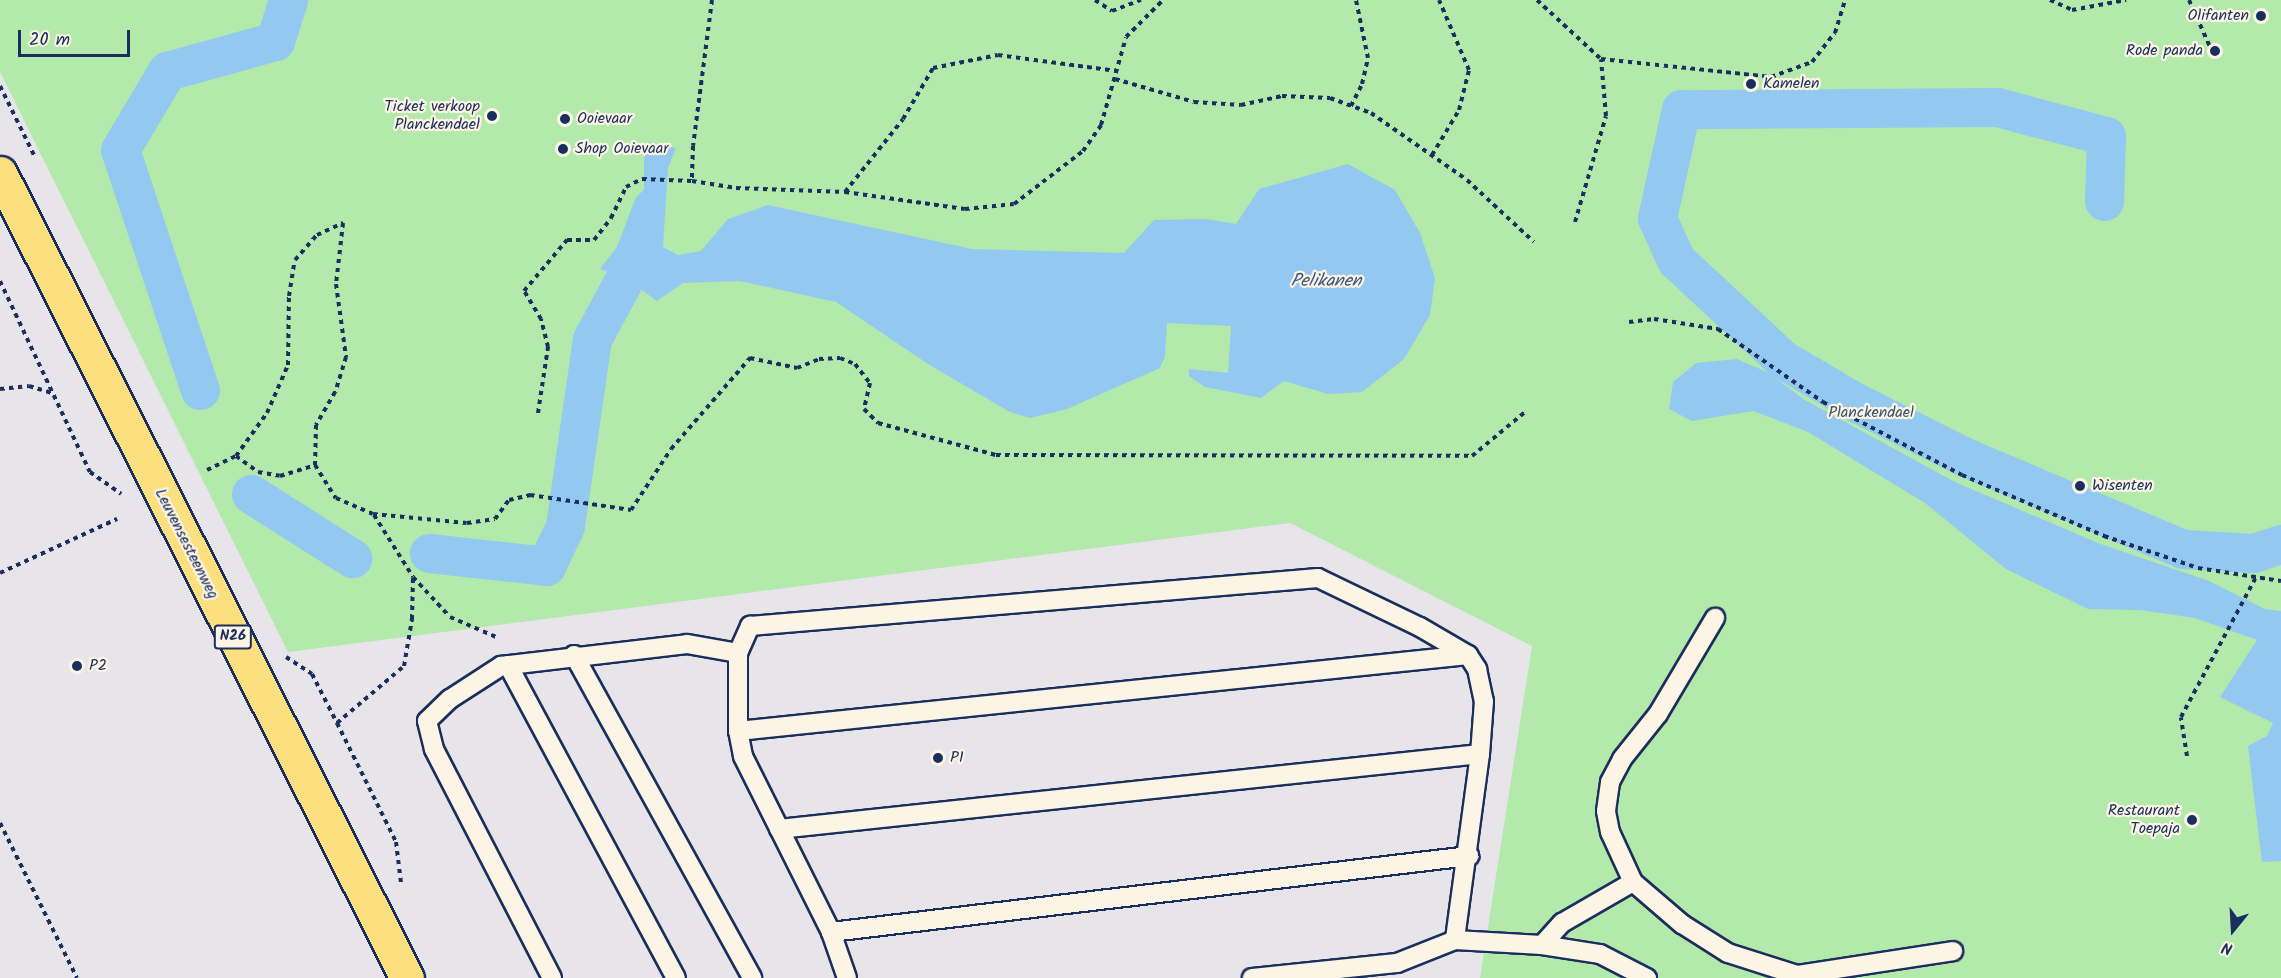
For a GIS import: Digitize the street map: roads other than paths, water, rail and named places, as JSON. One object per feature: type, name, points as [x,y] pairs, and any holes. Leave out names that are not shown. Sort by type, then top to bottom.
[{"type":"main road","name":"Leuvensesteenweg","points":[[0,173],[407,978]]},
{"type":"lane","points":[[847,978],[831,932],[743,756],[738,731],[738,653],[750,626],[1318,578],[1420,627],[1468,655],[1477,669],[1484,701],[1480,754],[1469,856],[1455,940]]},
{"type":"lane","points":[[1715,618],[1658,714],[1622,759],[1610,782],[1606,811],[1610,832],[1633,882],[1682,924],[1728,952],[1797,975],[1953,951]]},
{"type":"lane","points":[[552,978],[434,749],[428,721],[450,699],[508,665],[574,655],[687,644],[738,653]]},
{"type":"lane","points":[[574,655],[752,978]]},
{"type":"lane","points":[[738,731],[1468,655]]},
{"type":"lane","points":[[508,665],[676,978]]},
{"type":"lane","points":[[779,829],[1480,754]]},
{"type":"lane","points":[[831,932],[1469,856]]},
{"type":"lane","points":[[1542,945],[1562,923],[1633,882]]},
{"type":"lane","points":[[1252,978],[1397,963],[1455,940],[1542,945],[1600,954],[1647,978]]},
{"type":"water","name":"Pelikanen","points":[[649,142],[676,148],[668,168],[663,247],[678,255],[701,251],[728,219],[768,205],[972,249],[1124,253],[1154,220],[1207,219],[1236,224],[1259,189],[1348,164],[1395,190],[1420,233],[1435,278],[1430,315],[1404,359],[1362,392],[1328,394],[1284,381],[1261,398],[1205,387],[1189,376],[1189,369],[1228,373],[1231,326],[1167,323],[1165,356],[1160,368],[1067,409],[1030,418],[1010,412],[928,364],[836,302],[740,281],[683,283],[657,301],[625,278],[600,269],[617,247],[636,197],[644,190],[644,157]]},
{"type":"water","points":[[1737,359],[1767,372],[1805,400],[1955,482],[2098,543],[2209,581],[2265,609],[2281,611],[2281,861],[2262,862],[2248,746],[2267,736],[2273,723],[2220,697],[2257,640],[2195,618],[2140,610],[2088,609],[2006,569],[1925,503],[1808,432],[1753,411],[1692,421],[1669,409],[1673,382],[1696,363]]},
{"type":"waterway","points":[[200,390],[120,150],[167,71],[275,41],[288,0]]},
{"type":"waterway","points":[[2104,201],[2106,136],[1997,107],[1681,109],[1657,218],[1676,260],[1782,359],[1857,403],[1965,457],[2183,549],[2253,553],[2281,544]]},
{"type":"waterway","points":[[429,553],[546,566],[565,526],[592,339],[625,278]]},
{"type":"waterway","points":[[251,494],[352,558]]},
{"type":"place","name":"Olifanten","points":[[2261,16]]},
{"type":"place","name":"Rode panda","points":[[2215,51]]},
{"type":"place","name":"Kamelen","points":[[1751,84]]},
{"type":"place","name":"Ticket verkoop Planckendael","points":[[492,116]]},
{"type":"place","name":"Ooievaar","points":[[565,119]]},
{"type":"place","name":"Shop Ooievaar","points":[[563,149]]},
{"type":"place","name":"Wisenten","points":[[2080,486]]},
{"type":"place","name":"P2","points":[[77,666]]},
{"type":"place","name":"P1","points":[[938,758]]},
{"type":"place","name":"Restaurant Toepaja","points":[[2192,820]]},
{"type":"park label","name":"Planckendael","points":[[1871,413]]}]
